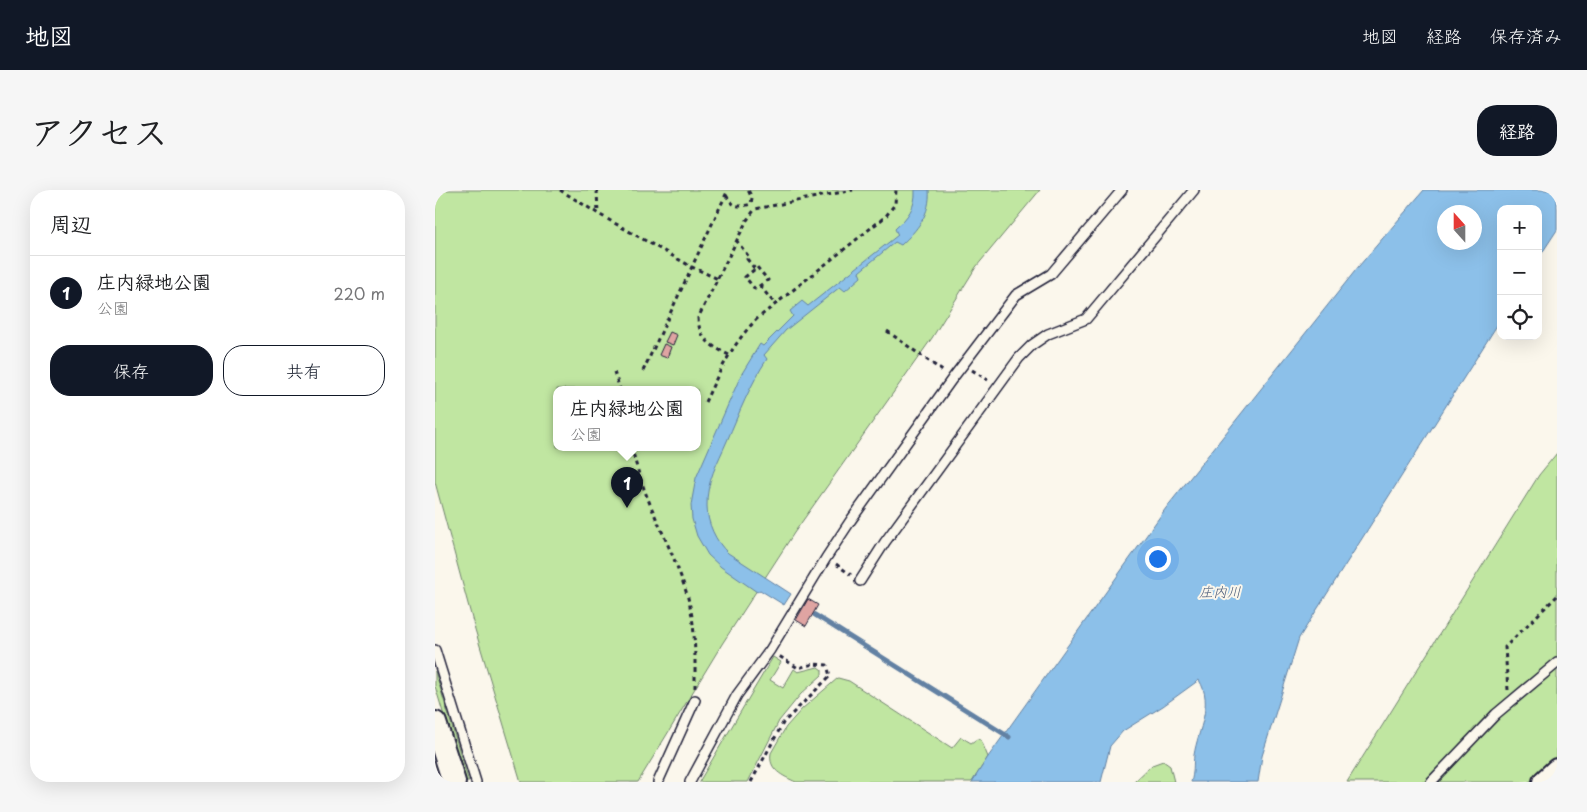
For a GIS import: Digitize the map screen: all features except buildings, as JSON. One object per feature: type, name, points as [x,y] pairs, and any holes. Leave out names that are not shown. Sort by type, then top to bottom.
[{"type":"main road","points":[[435,723],[454,782]]},
{"type":"main road","points":[[1544,782],[1557,770]]},
{"type":"lane","points":[[691,782],[737,695],[770,650],[851,520],[952,379],[1017,295],[1051,274],[1122,190]]},
{"type":"lane","points":[[860,581],[885,542],[1019,358],[1032,345],[1061,328],[1086,318],[1195,190]]},
{"type":"lane","points":[[435,650],[476,782]]},
{"type":"lane","points":[[1431,782],[1496,714],[1557,663]]},
{"type":"lane","points":[[658,782],[695,700]]},
{"type":"path","points":[[560,190],[691,267],[718,279]]},
{"type":"path","points":[[597,190],[598,214]]},
{"type":"path","points":[[643,371],[728,190]]},
{"type":"path","points":[[748,190],[752,198],[751,204],[755,209]]},
{"type":"path","points":[[729,355],[705,339],[698,330],[698,318],[736,240],[755,209],[853,190]]},
{"type":"path","points":[[705,402],[729,355],[744,332],[775,304],[886,216],[895,204],[896,190]]},
{"type":"path","points":[[725,195],[731,204],[739,208],[751,204]]},
{"type":"path","points":[[736,240],[749,257],[747,259],[755,269]]},
{"type":"path","points":[[757,267],[768,280],[755,289],[745,277],[755,269],[757,267]]},
{"type":"path","points":[[760,286],[775,304]]},
{"type":"path","points":[[887,331],[952,379]]},
{"type":"path","points":[[963,364],[998,387]]},
{"type":"path","points":[[614,372],[619,386]]},
{"type":"path","points":[[634,451],[647,496],[688,598],[695,640],[695,700]]},
{"type":"path","points":[[826,558],[860,581]]},
{"type":"path","points":[[1509,703],[1505,647],[1557,596]]},
{"type":"path","points":[[751,782],[783,723],[830,676],[827,665],[814,664],[798,668],[770,650]]},
{"type":"green space","points":[[435,190],[1040,190],[976,267],[932,338],[794,533],[722,644],[638,782],[521,782],[474,626],[435,482]]},
{"type":"green space","points":[[1557,453],[1557,770],[1546,780],[1521,782],[1347,782],[1539,475]]},
{"type":"green space","points":[[773,657],[781,662],[770,680],[783,688],[794,669],[798,672],[818,667],[822,670],[822,675],[801,694],[779,721],[748,782],[699,782]]},
{"type":"green space","points":[[435,671],[469,782],[464,782],[435,686]]},
{"type":"green space","points":[[838,678],[849,681],[952,748],[961,737],[971,743],[977,739],[981,740],[988,757],[972,782],[796,782],[777,772],[772,764],[771,753],[786,727],[802,709]]},
{"type":"green space","points":[[1163,761],[1170,766],[1174,782],[1134,782],[1152,765]]},
{"type":"water","points":[[915,190],[929,190],[929,199],[922,221],[912,233],[901,245],[895,242],[859,272],[861,277],[845,291],[840,287],[786,330],[764,355],[767,359],[745,399],[716,464],[708,489],[707,512],[716,538],[728,553],[791,594],[784,605],[760,590],[757,592],[721,567],[708,555],[697,536],[692,519],[691,505],[696,478],[741,375],[760,344],[763,346],[793,316],[790,311],[802,301],[808,306],[898,235],[895,229],[913,207]]},
{"type":"water","name":"庄内川","points":[[1424,190],[1557,190],[1557,230],[1542,253],[1542,205],[1497,205],[1497,325],[1299,638],[1262,756],[1258,782],[1191,782],[1194,755],[1205,708],[1205,698],[1199,680],[1163,706],[1123,731],[1110,746],[1101,782],[972,782],[1166,508],[1359,266]]},
{"type":"waterway","points":[[815,615],[1009,737]]},
{"type":"place","name":"庄内緑地公園","points":[[627,508]]}]
